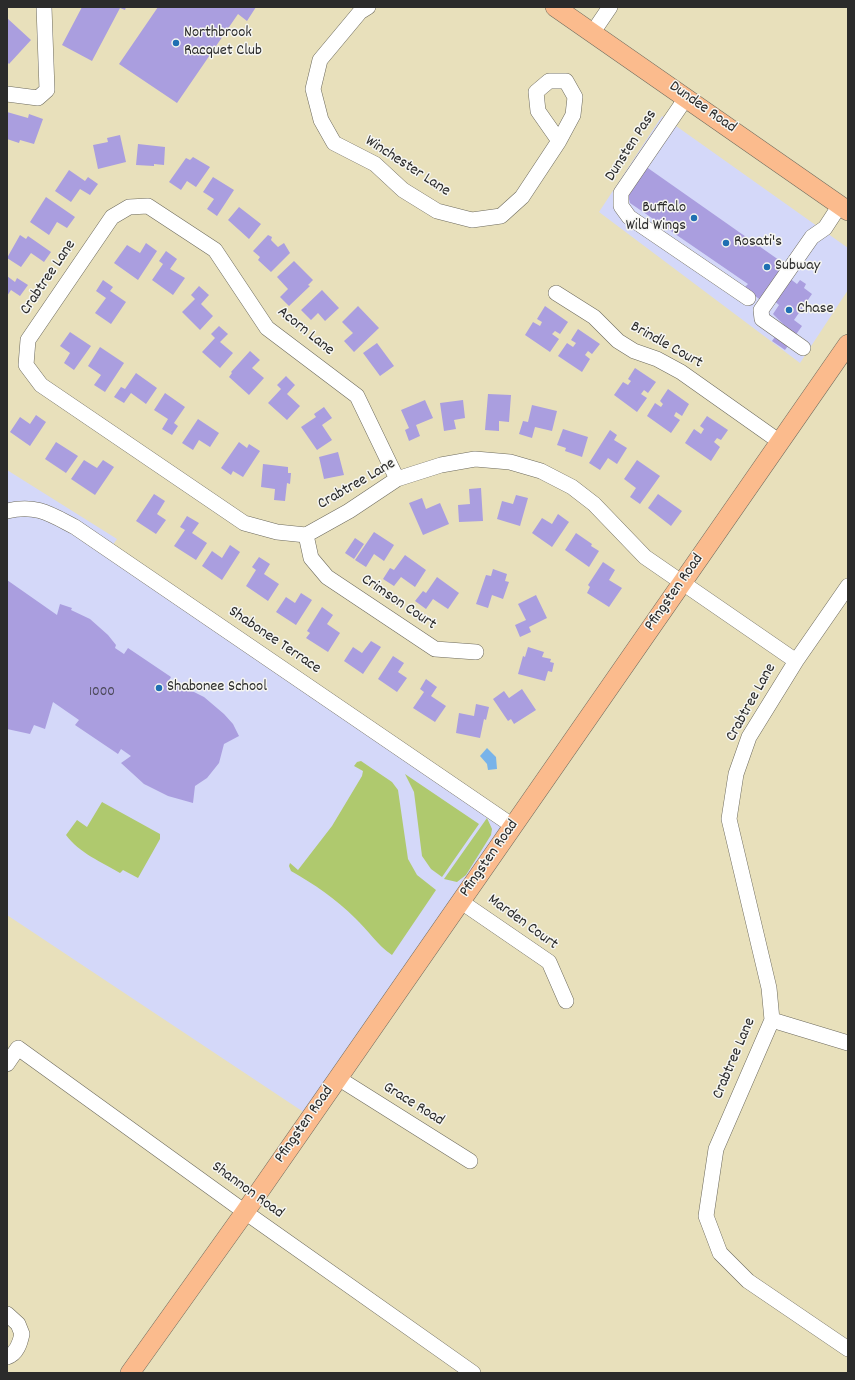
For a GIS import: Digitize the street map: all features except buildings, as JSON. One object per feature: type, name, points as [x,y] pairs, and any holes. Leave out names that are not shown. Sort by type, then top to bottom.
[{"type":"main road","name":"Dundee Road","points":[[555,7],[844,208]]},
{"type":"main road","name":"Pfingsten Road","points":[[130,1373],[245,1212],[848,344]]},
{"type":"street","points":[[7,94],[38,98],[47,90],[44,7]]},
{"type":"street","name":"Winchester Lane","points":[[368,7],[360,12],[320,60],[313,89],[321,120],[334,143],[375,164],[403,190],[437,211],[472,220],[501,216],[517,202],[540,173],[560,141]]},
{"type":"street","points":[[593,32],[610,7]]},
{"type":"street","name":"Dunsten Pass","points":[[686,98],[621,193],[621,206],[629,217],[748,298]]},
{"type":"street","name":"Acorn Lane","points":[[112,216],[128,207],[148,206],[215,250],[267,328],[357,396],[397,479]]},
{"type":"street","points":[[804,348],[762,320],[761,310],[812,237],[825,228],[844,208]]},
{"type":"street","name":"Crabtree Lane","points":[[112,216],[28,340],[26,365],[41,385],[244,523],[277,532],[306,535],[349,511],[397,479],[441,465],[475,459],[510,462],[541,471],[572,487],[589,500],[613,523],[645,557],[796,661],[749,737],[736,774],[729,819],[769,988],[772,1020],[716,1149],[706,1216],[720,1253],[748,1281],[848,1349]]},
{"type":"street","name":"Brindle Court","points":[[556,294],[594,317],[618,341],[634,351],[657,359],[682,372],[780,442]]},
{"type":"street","name":"Shabonee Terrace","points":[[7,512],[18,509],[35,508],[76,527],[513,826]]},
{"type":"street","name":"Crimson Court","points":[[306,535],[311,558],[328,577],[435,649],[476,652]]},
{"type":"street","points":[[796,661],[848,586]]},
{"type":"street","name":"Marden Court","points":[[460,901],[549,962],[566,1001]]},
{"type":"street","points":[[772,1020],[848,1043]]},
{"type":"street","name":"Shannon Road","points":[[7,1064],[18,1048],[245,1212],[473,1373]]},
{"type":"street","name":"Grace Road","points":[[338,1078],[470,1161]]},
{"type":"street","points":[[7,1314],[18,1324],[22,1334],[17,1349],[11,1355],[7,1356]]},
{"type":"shaded area","points":[[662,116],[848,248],[848,290],[800,363],[599,212]]},
{"type":"shaded area","name":"Shabonee School","points":[[7,470],[117,539],[110,549],[513,826],[311,1117],[7,915]]},
{"type":"green space","points":[[361,761],[392,782],[398,790],[408,859],[417,875],[436,890],[392,955],[382,947],[340,904],[291,871],[289,866],[290,863],[298,870],[332,826],[362,776],[363,771],[354,766],[357,762]]},
{"type":"green space","points":[[405,774],[479,824],[442,877],[431,869],[422,856],[414,792]]},
{"type":"green space","points":[[102,802],[160,834],[160,839],[138,878],[123,870],[120,873],[91,857],[77,847],[66,835],[77,820],[87,827]]},
{"type":"green space","points":[[487,818],[492,829],[491,835],[466,875],[457,882],[444,879]]},
{"type":"water","points":[[487,748],[496,757],[497,769],[488,770],[487,764],[480,756]]},
{"type":"place","name":"Northbrook Racquet Club","points":[[176,43]]},
{"type":"place","name":"Buffalo Wild Wings","points":[[694,218]]},
{"type":"place","name":"Rosati's","points":[[726,243]]},
{"type":"place","name":"Subway","points":[[767,267]]},
{"type":"place","name":"Chase","points":[[789,310]]},
{"type":"place","name":"Shabonee School","points":[[159,688]]}]
